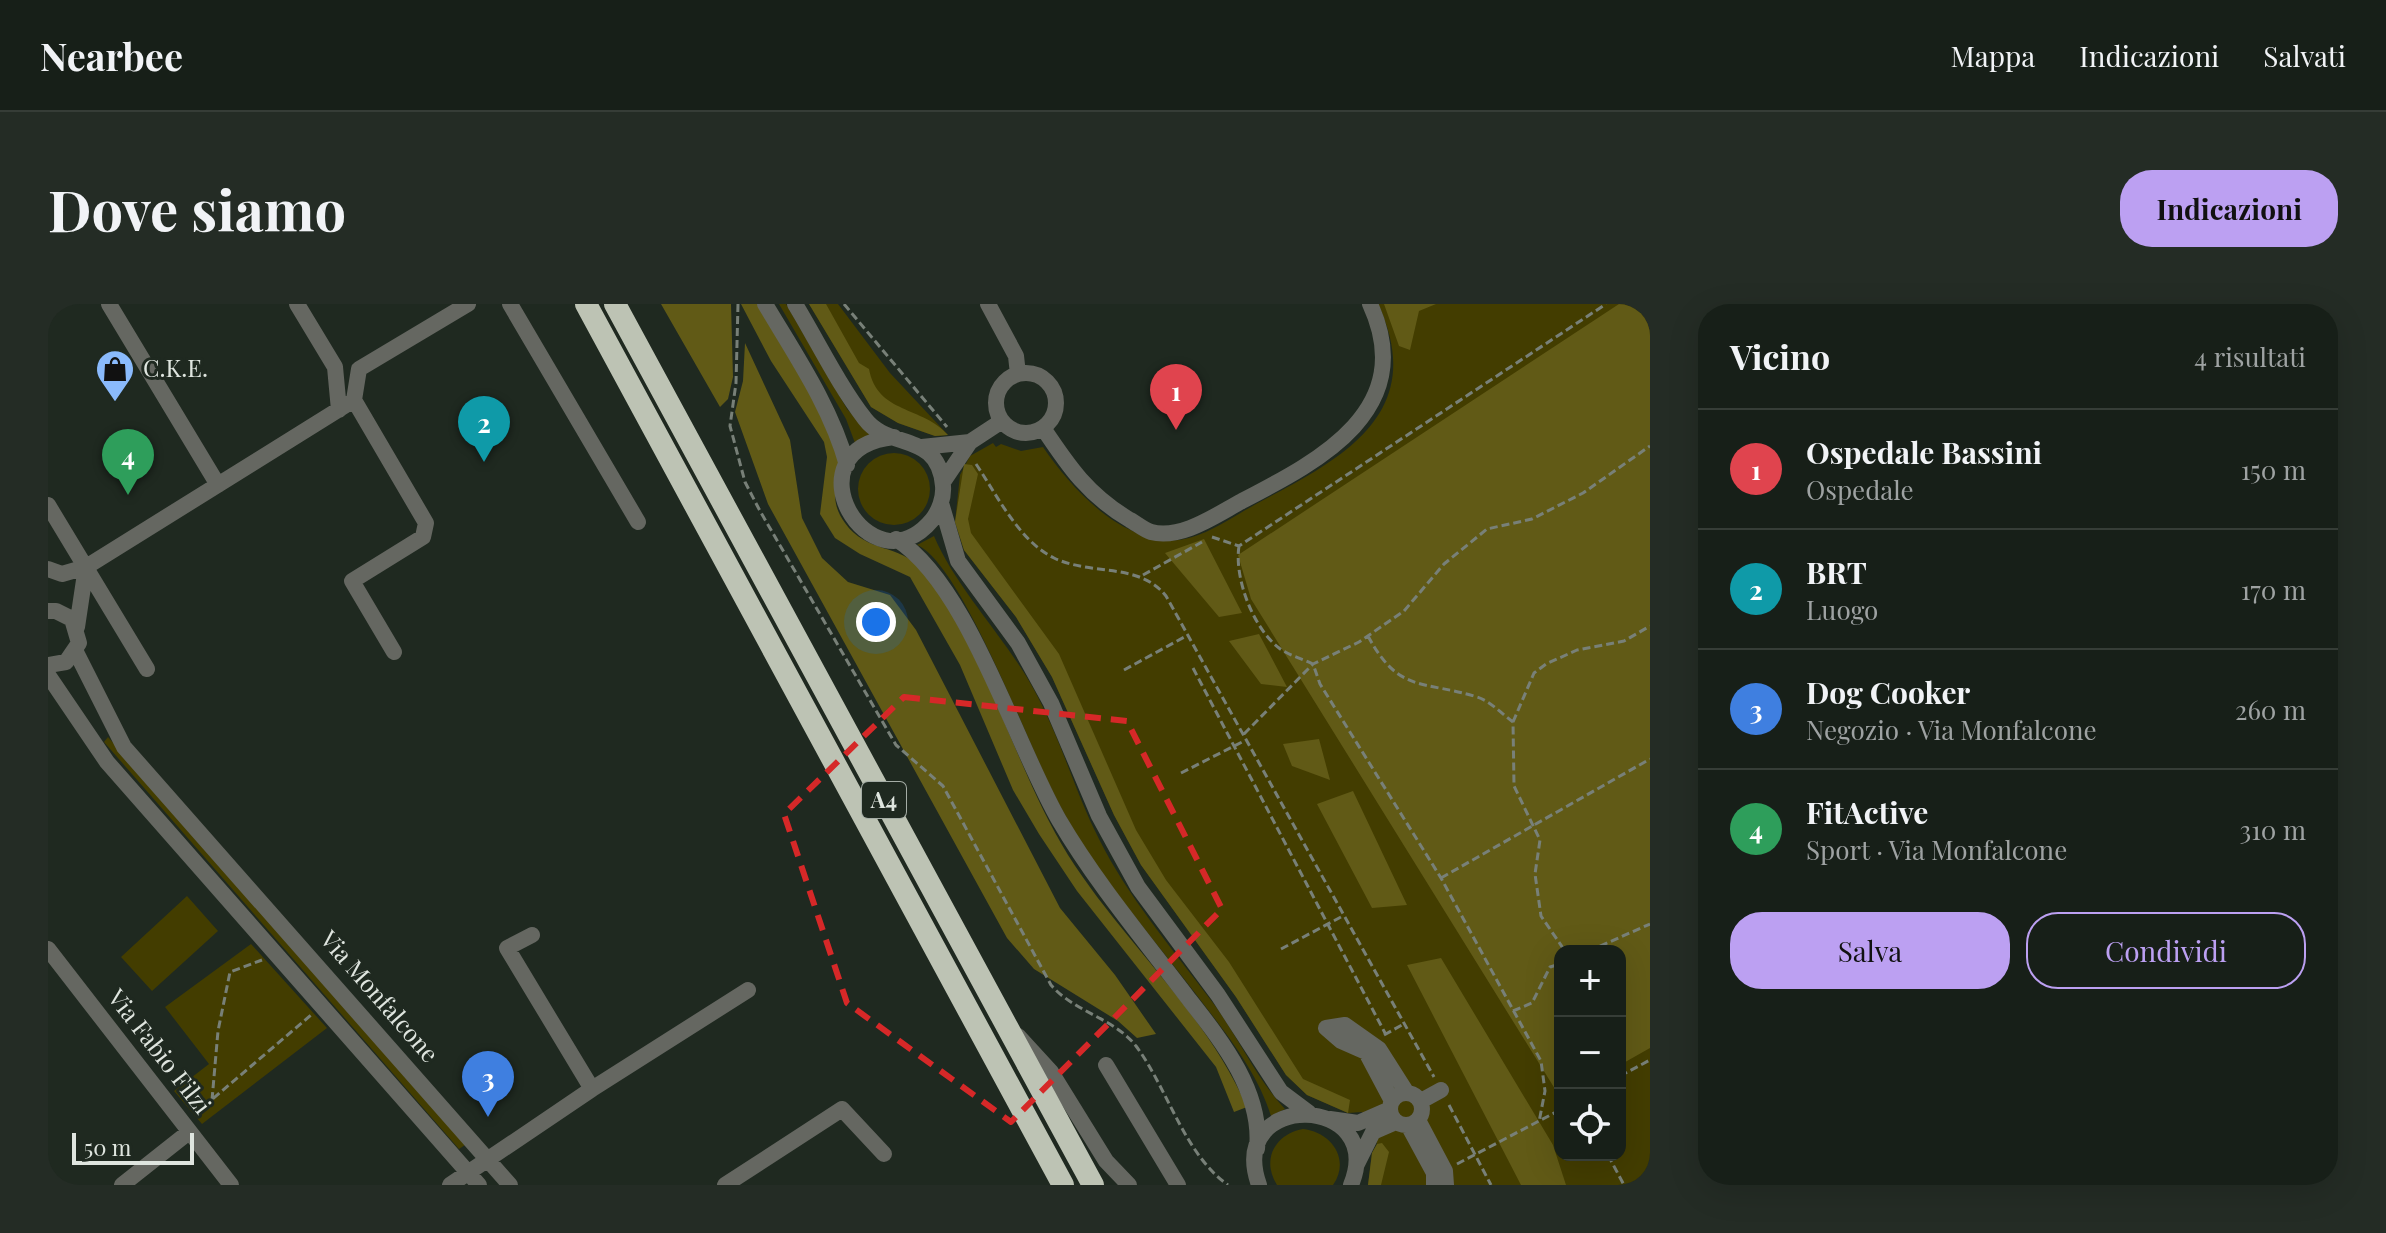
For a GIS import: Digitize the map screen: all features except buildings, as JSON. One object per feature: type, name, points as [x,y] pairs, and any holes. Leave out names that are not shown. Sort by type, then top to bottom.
[{"type":"highway","name":"A4","points":[[586,304],[1063,1185]]},
{"type":"highway","name":"A4","points":[[615,304],[1093,1185]]},
{"type":"street","points":[[109,304],[218,485]]},
{"type":"street","points":[[297,304],[335,367],[339,410]]},
{"type":"street","points":[[394,652],[352,581],[423,537],[426,523],[354,400],[359,369],[468,304]]},
{"type":"street","points":[[510,304],[638,522]]},
{"type":"street","points":[[765,304],[820,397],[840,439],[847,465]]},
{"type":"street","points":[[795,304],[867,423],[922,447],[965,445]]},
{"type":"street","points":[[988,304],[1016,356],[1018,374]]},
{"type":"street","points":[[1043,428],[1080,483],[1113,510],[1151,532],[1195,526],[1323,457],[1361,421],[1376,394],[1382,359],[1381,336],[1370,304]]},
{"type":"street","points":[[1018,374],[1037,375],[1051,386],[1056,404],[1043,428],[1026,433],[1009,427],[998,412],[998,393],[1002,384],[1018,374]]},
{"type":"street","points":[[48,569],[62,574],[86,567],[354,400]]},
{"type":"street","points":[[943,482],[965,445],[1002,421]]},
{"type":"street","points":[[894,437],[866,444],[847,465],[842,479],[845,510],[866,533],[896,539],[917,552],[951,599],[975,644],[1029,765],[1061,823],[1097,878],[1230,1054],[1251,1104],[1258,1136],[1255,1167],[1259,1185]]},
{"type":"street","points":[[922,447],[939,469],[943,482],[941,503],[958,561],[1018,643],[1051,703],[1099,816],[1138,887],[1218,995],[1281,1092],[1309,1113]]},
{"type":"street","points":[[896,539],[924,528],[941,503]]},
{"type":"street","points":[[48,505],[147,669]]},
{"type":"street","points":[[51,609],[75,593],[86,567]]},
{"type":"street","points":[[48,665],[66,662],[76,652],[86,567]]},
{"type":"street","points":[[51,609],[72,619],[77,627]]},
{"type":"street","name":"Via Monfalcone","points":[[76,652],[124,747],[510,1185]]},
{"type":"street","name":"Via Monfalcone","points":[[48,675],[107,762],[479,1185]]},
{"type":"street","points":[[532,935],[507,948],[592,1089]]},
{"type":"street","name":"Via Fabio Filzi","points":[[48,949],[231,1185]]},
{"type":"street","points":[[450,1185],[486,1157],[748,990]]},
{"type":"street","points":[[1005,1022],[1051,1072],[1106,1161],[1129,1185]]},
{"type":"street","points":[[1434,1185],[1434,1173],[1405,1110],[1374,1044],[1345,1025],[1326,1028],[1341,1041],[1359,1046],[1366,1052],[1405,1110],[1445,1171],[1453,1180]]},
{"type":"street","points":[[1106,1065],[1178,1185]]},
{"type":"street","points":[[1354,1179],[1373,1132],[1441,1090]]},
{"type":"street","points":[[725,1185],[842,1109],[884,1154]]},
{"type":"street","points":[[1257,1149],[1272,1125],[1289,1115],[1309,1113],[1358,1123],[1405,1110]]},
{"type":"street","points":[[1329,1118],[1346,1133],[1354,1179]]},
{"type":"street","points":[[122,1185],[185,1126]]},
{"type":"path","points":[[738,304],[736,383],[730,426],[745,482],[760,511],[896,745],[943,786],[1051,985],[1062,998],[1113,1026],[1136,1046],[1206,1163],[1228,1185]]},
{"type":"path","points":[[844,304],[965,445],[1023,533],[1051,556],[1075,566],[1143,575],[1156,583],[1166,596],[1491,1185]]},
{"type":"path","points":[[1539,1122],[1545,1091],[1541,1061],[1441,878],[1320,684],[1313,664],[1279,648],[1254,616],[1237,562],[1239,546],[1606,304]]},
{"type":"path","points":[[1244,734],[1313,664],[1368,636],[1404,611],[1444,564],[1487,529],[1532,519],[1583,493],[1650,446]]},
{"type":"path","points":[[1143,575],[1213,536],[1239,546]]},
{"type":"path","points":[[1561,945],[1541,916],[1535,874],[1540,840],[1514,786],[1513,722],[1534,673],[1546,664],[1577,650],[1624,641],[1650,626]]},
{"type":"path","points":[[1124,670],[1188,635]]},
{"type":"path","points":[[1368,636],[1379,656],[1398,677],[1481,697],[1513,722]]},
{"type":"path","points":[[1193,668],[1386,1034]]},
{"type":"path","points":[[1181,773],[1247,739]]},
{"type":"path","points":[[1441,878],[1650,759]]},
{"type":"path","points":[[1281,949],[1342,917]]},
{"type":"path","points":[[1603,945],[1650,924]]},
{"type":"path","points":[[212,1100],[218,1031],[230,972],[265,959],[275,950]]},
{"type":"path","points":[[1513,1011],[1532,1003],[1550,967],[1554,966]]},
{"type":"path","points":[[185,1126],[323,1004]]},
{"type":"path","points":[[1626,1073],[1650,1060]]},
{"type":"path","points":[[1474,1154],[1554,1113]]},
{"type":"path","points":[[1611,1161],[1624,1185]]},
{"type":"path","points":[[1453,1180],[1454,1165]]},
{"type":"highlighted area","points":[[904,697],[1127,721],[1222,909],[1011,1122],[847,1003],[784,814]]},
{"type":"shaded area","points":[[661,304],[731,304],[733,377],[728,399],[720,407]]},
{"type":"shaded area","points":[[741,304],[757,304],[826,421],[838,459],[835,497],[839,514],[853,533],[913,561],[945,602],[983,672],[1031,784],[1068,855],[1113,918],[1209,1039],[1247,1107],[1234,1112],[1216,1067],[1077,891],[1039,834],[1013,790],[960,665],[910,577],[860,554],[835,538],[820,514],[827,457],[824,442],[771,361]]},
{"type":"shaded area","points":[[779,304],[786,304],[847,409],[870,434],[855,443],[846,419]]},
{"type":"shaded area","points":[[809,304],[838,304],[890,373],[948,435],[935,436],[898,423],[871,407]]},
{"type":"shaded area","points":[[809,304],[826,304],[859,363],[869,369],[881,394],[938,426],[948,435],[935,436],[898,423],[871,407]]},
{"type":"shaded area","points":[[1378,304],[1650,304],[1650,1185],[1368,1185],[1372,1153],[1377,1144],[1362,1112],[1348,1113],[1307,1095],[1286,1075],[1236,997],[1141,865],[1114,815],[1052,677],[1016,617],[964,550],[955,522],[960,475],[970,456],[993,443],[996,447],[1001,444],[1021,451],[1043,447],[1083,496],[1100,511],[1137,533],[1158,539],[1179,540],[1199,535],[1317,470],[1345,451],[1368,429],[1384,404],[1393,376],[1391,343]]},
{"type":"shaded area","points":[[1384,304],[1436,304],[1419,311],[1410,350],[1399,346]]},
{"type":"shaded area","points":[[1619,304],[1650,304],[1650,1048],[1626,1062],[1626,945],[1554,945],[1554,1087],[1251,599],[1238,555]]},
{"type":"shaded area","points":[[745,343],[790,440],[802,518],[822,558],[848,582],[890,595],[916,630],[1060,908],[1115,975],[1156,1034],[1137,1038],[1118,1021],[1034,969],[1007,938],[768,504],[735,412],[743,381]]},
{"type":"shaded area","points":[[894,453],[914,459],[924,469],[930,489],[924,509],[914,519],[894,525],[874,519],[864,509],[858,489],[864,469],[874,459]]},
{"type":"shaded area","points":[[964,464],[972,465],[978,474],[968,519],[971,533],[1059,654],[1136,830],[1166,880],[1229,962],[1303,1079],[1350,1100],[1348,1113],[1307,1095],[1286,1075],[1236,997],[1141,865],[1114,815],[1052,677],[1016,617],[964,550],[955,522]]},
{"type":"shaded area","points":[[934,536],[967,593],[1033,688],[1110,860],[1151,921],[1220,1012],[1264,1083],[1285,1109],[1271,1116],[1259,1085],[1232,1042],[1083,845],[1051,788],[972,617],[934,558],[917,545]]},
{"type":"shaded area","points":[[1204,539],[1242,613],[1219,617],[1165,553]]},
{"type":"shaded area","points":[[1259,634],[1287,687],[1261,684],[1229,641]]},
{"type":"shaded area","points":[[108,737],[465,1145],[459,1149],[104,742]]},
{"type":"shaded area","points":[[1319,739],[1330,780],[1292,766],[1283,744]]},
{"type":"shaded area","points":[[1353,791],[1407,905],[1372,908],[1317,804]]},
{"type":"shaded area","points":[[187,896],[218,931],[152,991],[121,957]]},
{"type":"shaded area","points":[[251,944],[327,1028],[202,1124],[174,1091],[209,1064],[165,1007]]},
{"type":"shaded area","points":[[1441,958],[1553,1145],[1554,1161],[1558,1161],[1566,1185],[1521,1185],[1407,965]]},
{"type":"shaded area","points":[[1303,1129],[1322,1135],[1335,1148],[1340,1166],[1333,1185],[1277,1185],[1272,1176],[1271,1158],[1278,1142]]},
{"type":"shaded area","points":[[1382,1143],[1389,1152],[1381,1185],[1368,1185],[1372,1153],[1377,1144]]},
{"type":"place","name":"C.K.E.","points":[[115,403]]},
{"type":"place","name":"Ospedale Bassini","points":[[1176,430]]},
{"type":"place","name":"BRT","points":[[484,462]]},
{"type":"place","name":"FitActive","points":[[128,495]]},
{"type":"place","name":"Dog Cooker","points":[[488,1117]]}]
